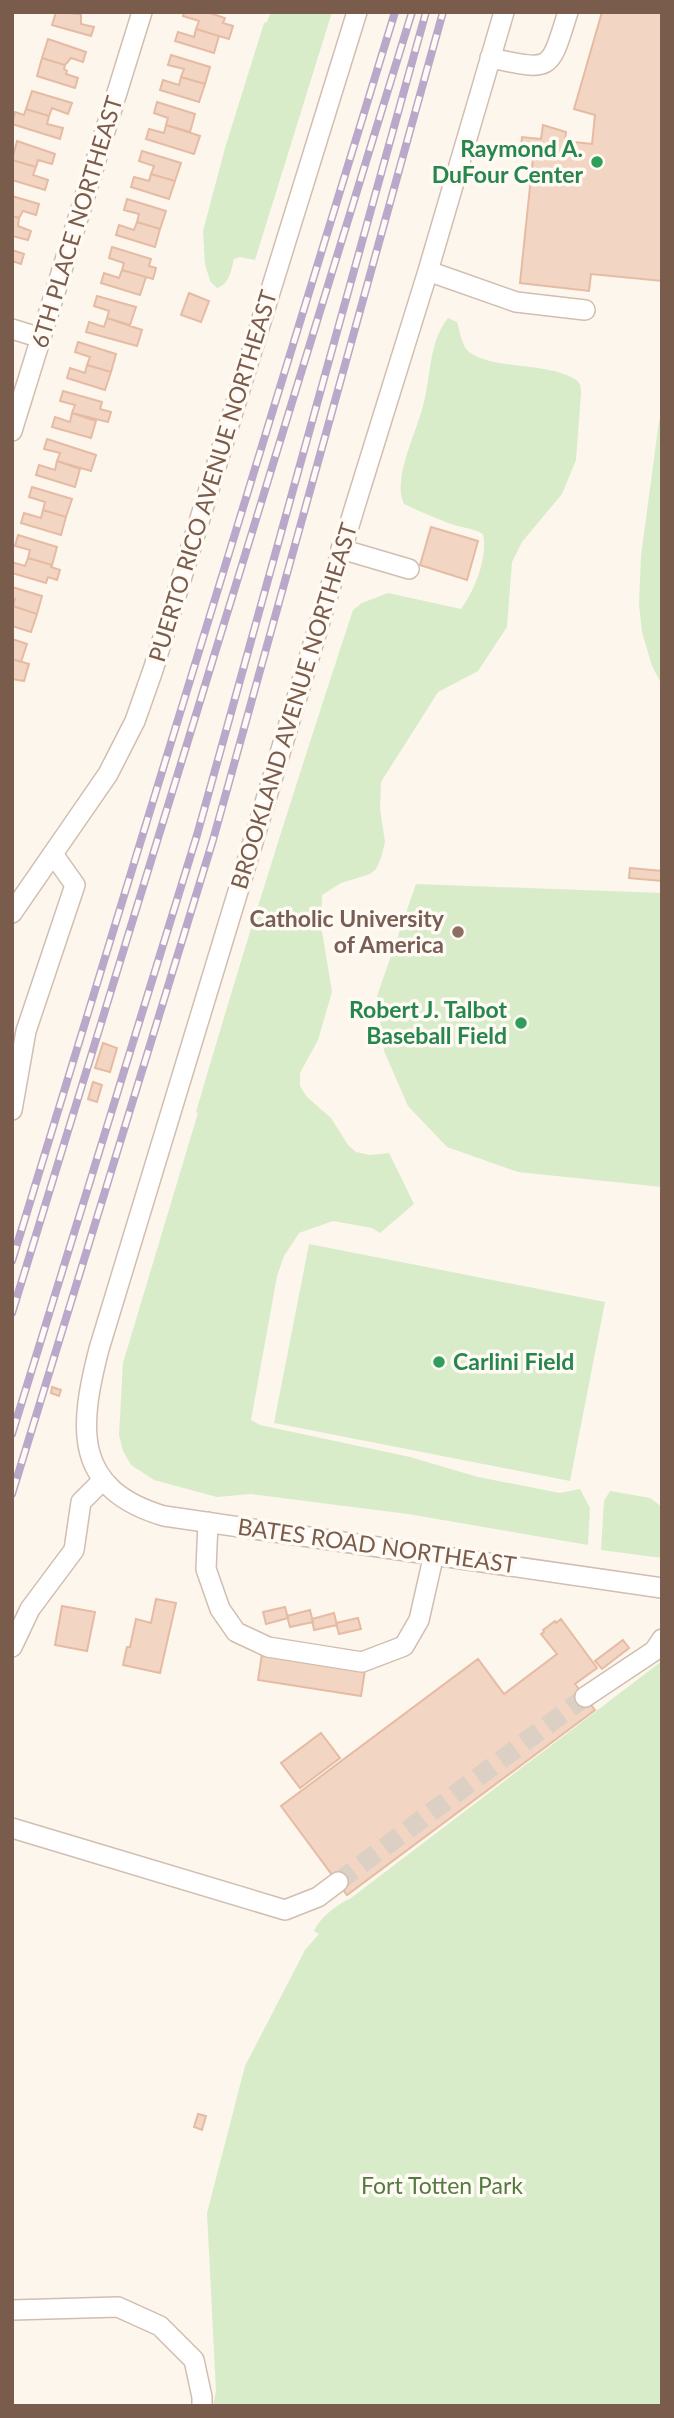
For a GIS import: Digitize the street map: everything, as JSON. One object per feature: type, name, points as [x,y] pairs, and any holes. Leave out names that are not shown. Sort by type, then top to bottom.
[{"type":"street","name":"6TH PLACE NORTHEAST","points":[[12,431],[142,12]]},
{"type":"street","name":"PUERTO RICO AVENUE NORTHEAST","points":[[12,913],[108,774],[135,721],[158,657],[357,12]]},
{"type":"street","name":"BROOKLAND AVENUE NORTHEAST","points":[[103,1480],[89,1455],[86,1423],[99,1349],[428,271],[504,12]]},
{"type":"street","points":[[491,58],[529,67],[544,65],[554,55],[568,12]]},
{"type":"street","points":[[428,271],[516,302],[585,310]]},
{"type":"street","points":[[12,329],[41,338]]},
{"type":"street","points":[[341,550],[409,569]]},
{"type":"street","points":[[12,1110],[26,1031],[75,885],[53,854]]},
{"type":"street","points":[[12,1647],[30,1609],[74,1549],[81,1503],[103,1480]]},
{"type":"street","name":"BATES ROAD NORTHEAST","points":[[103,1480],[120,1496],[145,1510],[164,1516],[662,1588]]},
{"type":"street","points":[[208,1522],[206,1569],[220,1609],[236,1632],[268,1647],[362,1662],[404,1646],[419,1620],[434,1554]]},
{"type":"street","points":[[585,1697],[654,1651],[662,1639]]},
{"type":"street","points":[[12,1828],[285,1910],[318,1897],[338,1882]]},
{"type":"street","points":[[12,2310],[118,2307],[160,2326],[194,2360],[202,2401]]},
{"type":"green space","points":[[271,12],[332,12],[255,260],[240,257],[234,259],[227,280],[217,288],[210,281],[205,264],[203,231],[225,148],[264,23]]},
{"type":"green space","points":[[448,318],[457,322],[467,350],[479,358],[565,374],[578,381],[581,394],[576,460],[562,494],[522,542],[512,562],[507,627],[478,671],[438,692],[381,782],[380,809],[385,842],[376,869],[370,874],[341,883],[322,895],[321,925],[332,992],[318,1040],[300,1073],[300,1086],[307,1097],[331,1118],[348,1145],[356,1152],[370,1155],[389,1153],[414,1204],[380,1233],[372,1228],[333,1221],[299,1233],[284,1256],[277,1276],[251,1420],[260,1425],[410,1457],[478,1477],[560,1493],[580,1489],[590,1508],[588,1545],[408,1514],[251,1494],[217,1497],[154,1480],[131,1465],[123,1451],[119,1435],[123,1363],[233,986],[353,610],[362,603],[388,593],[461,609],[479,573],[484,553],[483,534],[404,504],[401,493],[402,472],[424,402],[434,348]]},
{"type":"green space","points":[[662,418],[662,685],[652,666],[642,632],[639,604],[641,556],[659,421]]},
{"type":"green space","name":"Robert J. Talbot Baseball Field","points":[[416,884],[662,893],[662,1187],[518,1172],[447,1147],[408,1106],[384,1051],[377,996]]},
{"type":"green space","name":"Carlini Field","points":[[309,1244],[605,1302],[570,1481],[274,1423]]},
{"type":"green space","points":[[610,1491],[650,1498],[662,1507],[662,1558],[601,1550],[604,1501]]},
{"type":"green space","name":"Fort Totten Park","points":[[662,1661],[662,2406],[213,2406],[216,2391],[207,2213],[245,2066],[305,1950],[319,1934],[314,1931],[317,1926],[335,1908]]},
{"type":"building","points":[[56,12],[81,14],[81,24],[94,27],[91,36],[52,25]]},
{"type":"building","points":[[184,12],[207,12],[225,18],[223,23],[233,26],[229,39],[196,29],[199,21],[183,16]]},
{"type":"building","name":"Raymond A. DuFour Center","points":[[602,12],[662,12],[662,281],[591,274],[589,291],[520,283],[534,148],[521,147],[522,137],[541,139],[543,125],[566,132],[565,141],[592,144],[595,115],[574,109]]},
{"type":"building","points":[[196,29],[219,36],[214,53],[175,41],[178,32],[194,37]]},
{"type":"building","points":[[48,39],[86,52],[83,62],[71,58],[65,65],[42,58]]},
{"type":"building","points":[[171,55],[210,67],[205,84],[181,77],[184,69],[168,65]]},
{"type":"building","points":[[42,58],[65,65],[66,74],[78,78],[75,88],[37,76]]},
{"type":"building","points":[[181,77],[205,84],[199,102],[160,90],[163,80],[179,85]]},
{"type":"building","points":[[32,91],[72,103],[68,114],[52,108],[49,116],[26,109]]},
{"type":"building","points":[[157,102],[195,114],[190,132],[166,125],[168,118],[154,113]]},
{"type":"building","points":[[26,109],[49,116],[47,124],[63,128],[60,139],[12,124],[15,112],[24,115]]},
{"type":"building","points":[[166,125],[200,136],[194,154],[146,139],[149,129],[164,133]]},
{"type":"building","points":[[17,141],[55,154],[52,164],[38,160],[36,167],[12,160]]},
{"type":"building","points":[[142,151],[181,163],[175,181],[151,174],[154,166],[139,161]]},
{"type":"building","points":[[12,160],[36,167],[33,175],[48,180],[45,190],[12,180]]},
{"type":"building","points":[[151,174],[175,181],[169,199],[131,187],[134,177],[149,181]]},
{"type":"building","points":[[12,196],[39,204],[36,215],[23,211],[19,218],[12,216]]},
{"type":"building","points":[[127,199],[166,211],[160,229],[137,222],[139,214],[124,210]]},
{"type":"building","points":[[12,216],[19,218],[18,226],[31,231],[28,240],[12,236]]},
{"type":"building","points":[[137,222],[160,229],[155,247],[116,235],[119,225],[134,230]]},
{"type":"building","points":[[112,247],[151,259],[149,266],[156,268],[153,279],[122,270],[124,263],[109,258]]},
{"type":"building","points":[[12,250],[24,254],[21,264],[12,261]]},
{"type":"building","points":[[122,270],[146,277],[140,295],[101,283],[104,273],[119,278]]},
{"type":"building","points":[[189,293],[209,301],[201,322],[181,315]]},
{"type":"building","points":[[97,296],[136,307],[130,325],[107,318],[109,311],[94,306]]},
{"type":"building","points":[[107,318],[142,330],[137,346],[86,332],[89,322],[104,327]]},
{"type":"building","points":[[78,342],[116,354],[111,372],[87,365],[90,357],[75,352]]},
{"type":"building","points":[[87,365],[111,372],[105,390],[67,378],[70,368],[85,373]]},
{"type":"building","points":[[63,391],[102,402],[100,409],[111,412],[108,422],[72,413],[75,405],[60,401]]},
{"type":"building","points":[[72,413],[96,421],[91,438],[52,427],[55,417],[70,422]]},
{"type":"building","points":[[47,439],[96,455],[91,471],[57,461],[60,453],[44,449]]},
{"type":"building","points":[[57,461],[80,469],[75,487],[36,475],[39,465],[55,470]]},
{"type":"building","points":[[32,487],[72,499],[66,517],[43,510],[45,502],[29,497]]},
{"type":"building","points":[[43,510],[66,517],[61,535],[21,523],[24,513],[41,518]]},
{"type":"building","points":[[431,527],[478,541],[467,580],[420,565]]},
{"type":"building","points":[[18,535],[57,547],[52,565],[28,558],[30,550],[15,546]]},
{"type":"building","points":[[28,558],[60,570],[57,580],[48,577],[46,583],[12,573],[12,562],[25,566]]},
{"type":"building","points":[[12,587],[42,596],[37,614],[13,606],[15,599],[12,598]]},
{"type":"building","points":[[13,606],[37,614],[31,632],[12,626]]},
{"type":"building","points":[[12,639],[27,644],[21,662],[12,659]]},
{"type":"building","points":[[12,659],[29,664],[24,681],[12,679]]},
{"type":"building","points":[[630,868],[662,871],[662,881],[629,878]]},
{"type":"building","points":[[103,1043],[117,1048],[110,1072],[95,1068]]},
{"type":"building","points":[[93,1082],[102,1085],[97,1102],[88,1099]]},
{"type":"building","points":[[52,1387],[61,1390],[59,1396],[51,1393]]},
{"type":"building","points":[[156,1599],[176,1603],[160,1673],[123,1665],[136,1619],[151,1623]]},
{"type":"building","points":[[62,1606],[95,1612],[87,1651],[55,1645]]},
{"type":"building","points":[[285,1607],[288,1618],[266,1624],[263,1612]]},
{"type":"building","points":[[310,1610],[313,1622],[290,1627],[287,1616]]},
{"type":"building","points":[[334,1613],[337,1625],[314,1630],[312,1619]]},
{"type":"building","points":[[358,1618],[361,1629],[339,1634],[336,1623]]},
{"type":"building","points":[[561,1619],[597,1668],[575,1684],[595,1710],[347,1895],[281,1806],[478,1659],[504,1694],[557,1654],[541,1634]]},
{"type":"building","points":[[623,1640],[629,1648],[602,1669],[595,1661]]},
{"type":"building","points":[[262,1654],[365,1670],[361,1696],[258,1680]]},
{"type":"building","points":[[321,1733],[340,1758],[300,1788],[281,1763]]},
{"type":"building","points":[[198,2114],[206,2116],[202,2130],[194,2127]]},
{"type":"tunnel","points":[[338,1882],[585,1697]]},
{"type":"railway","points":[[12,1261],[395,12]]},
{"type":"railway","points":[[12,1313],[412,12]]},
{"type":"railway","points":[[12,1434],[197,835],[426,12]]},
{"type":"railway","points":[[12,1494],[213,840],[443,12]]},
{"type":"place","name":"Raymond A. DuFour Center","points":[[597,162]]},
{"type":"place","name":"Catholic University of America","points":[[458,932]]},
{"type":"place","name":"Robert J. Talbot Baseball Field","points":[[521,1023]]},
{"type":"place","name":"Carlini Field","points":[[439,1362]]}]
